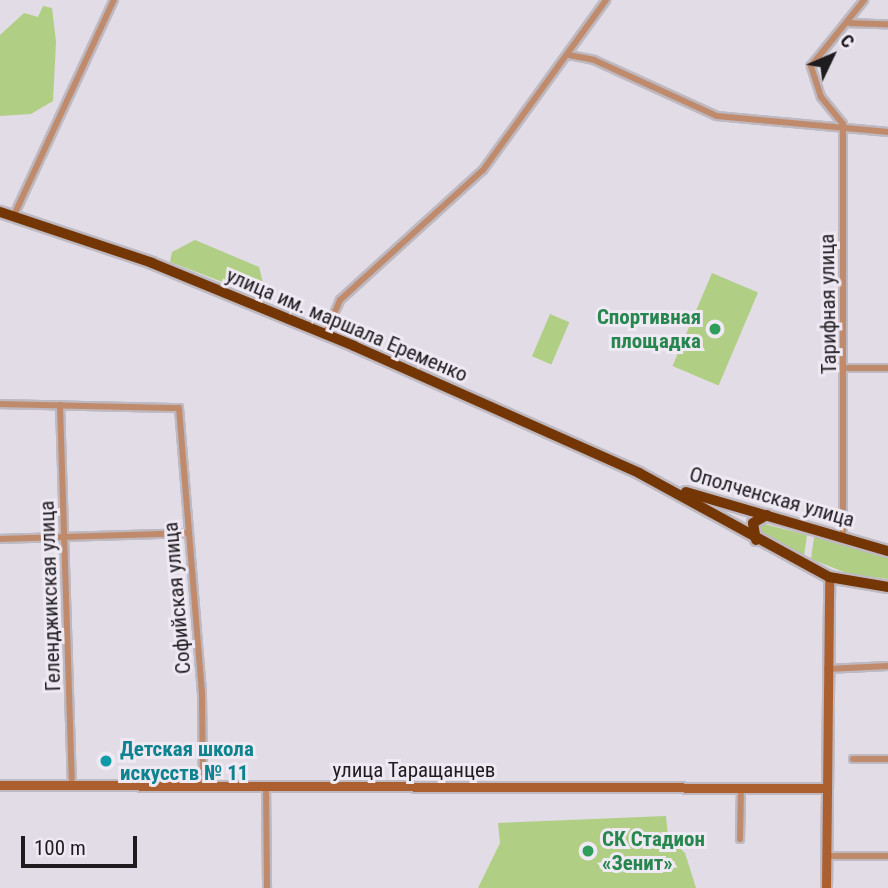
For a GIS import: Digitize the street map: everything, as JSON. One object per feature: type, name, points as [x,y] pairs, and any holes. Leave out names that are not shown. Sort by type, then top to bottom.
[{"type":"highway","name":"улица им. маршала Еременко","points":[[0,212],[152,262],[325,334],[673,489]]},
{"type":"highway","name":"Ополченская улица","points":[[673,489],[888,551]]},
{"type":"highway","name":"Ополченская улица","points":[[673,489],[758,542],[830,577],[888,587]]},
{"type":"highway","points":[[758,542],[752,526],[767,515]]},
{"type":"street","points":[[14,215],[114,0]]},
{"type":"street","points":[[325,334],[340,300],[483,170],[569,55],[603,3],[593,0]]},
{"type":"street","points":[[850,23],[864,0]]},
{"type":"street","points":[[844,124],[816,80],[811,66],[833,32],[850,23],[888,24]]},
{"type":"street","points":[[569,55],[594,60],[717,116],[844,124],[888,132]]},
{"type":"street","name":"Тарифная улица","points":[[842,537],[846,368],[844,124]]},
{"type":"street","points":[[846,368],[888,368]]},
{"type":"street","points":[[0,404],[60,405]]},
{"type":"street","name":"Софийская улица","points":[[60,405],[179,408],[203,785]]},
{"type":"street","name":"Геленджикская улица","points":[[60,405],[72,786]]},
{"type":"street","points":[[0,539],[189,533]]},
{"type":"street","points":[[826,888],[826,669],[830,577]]},
{"type":"street","points":[[826,669],[888,666]]},
{"type":"street","points":[[853,760],[888,759]]},
{"type":"street","name":"улица Таращанцев","points":[[0,785],[827,788]]},
{"type":"street","points":[[266,786],[267,888]]},
{"type":"street","points":[[740,839],[741,788]]},
{"type":"street","points":[[826,856],[888,856]]},
{"type":"green space","points":[[43,6],[52,8],[56,42],[53,101],[31,114],[0,116],[0,35],[24,13],[38,17]]},
{"type":"green space","points":[[195,240],[259,267],[265,291],[259,296],[170,262],[172,252]]},
{"type":"green space","name":"Спортивная площадка","points":[[712,273],[758,293],[719,386],[673,366]]},
{"type":"green space","name":"Спортивная площадка","points":[[550,314],[569,322],[551,365],[532,356]]},
{"type":"green space","points":[[760,523],[807,535],[804,556],[759,535]]},
{"type":"green space","points":[[814,537],[888,558],[888,579],[849,574],[811,559]]},
{"type":"green space","name":"СК Стадион «Зенит»","points":[[666,816],[668,837],[685,853],[696,888],[478,888],[500,843],[498,823]]},
{"type":"place","name":"Спортивная площадка","points":[[715,329]]},
{"type":"place","name":"Детская школа искусств № 11","points":[[106,761]]},
{"type":"place","name":"СК Стадион «Зенит»","points":[[588,851]]}]
